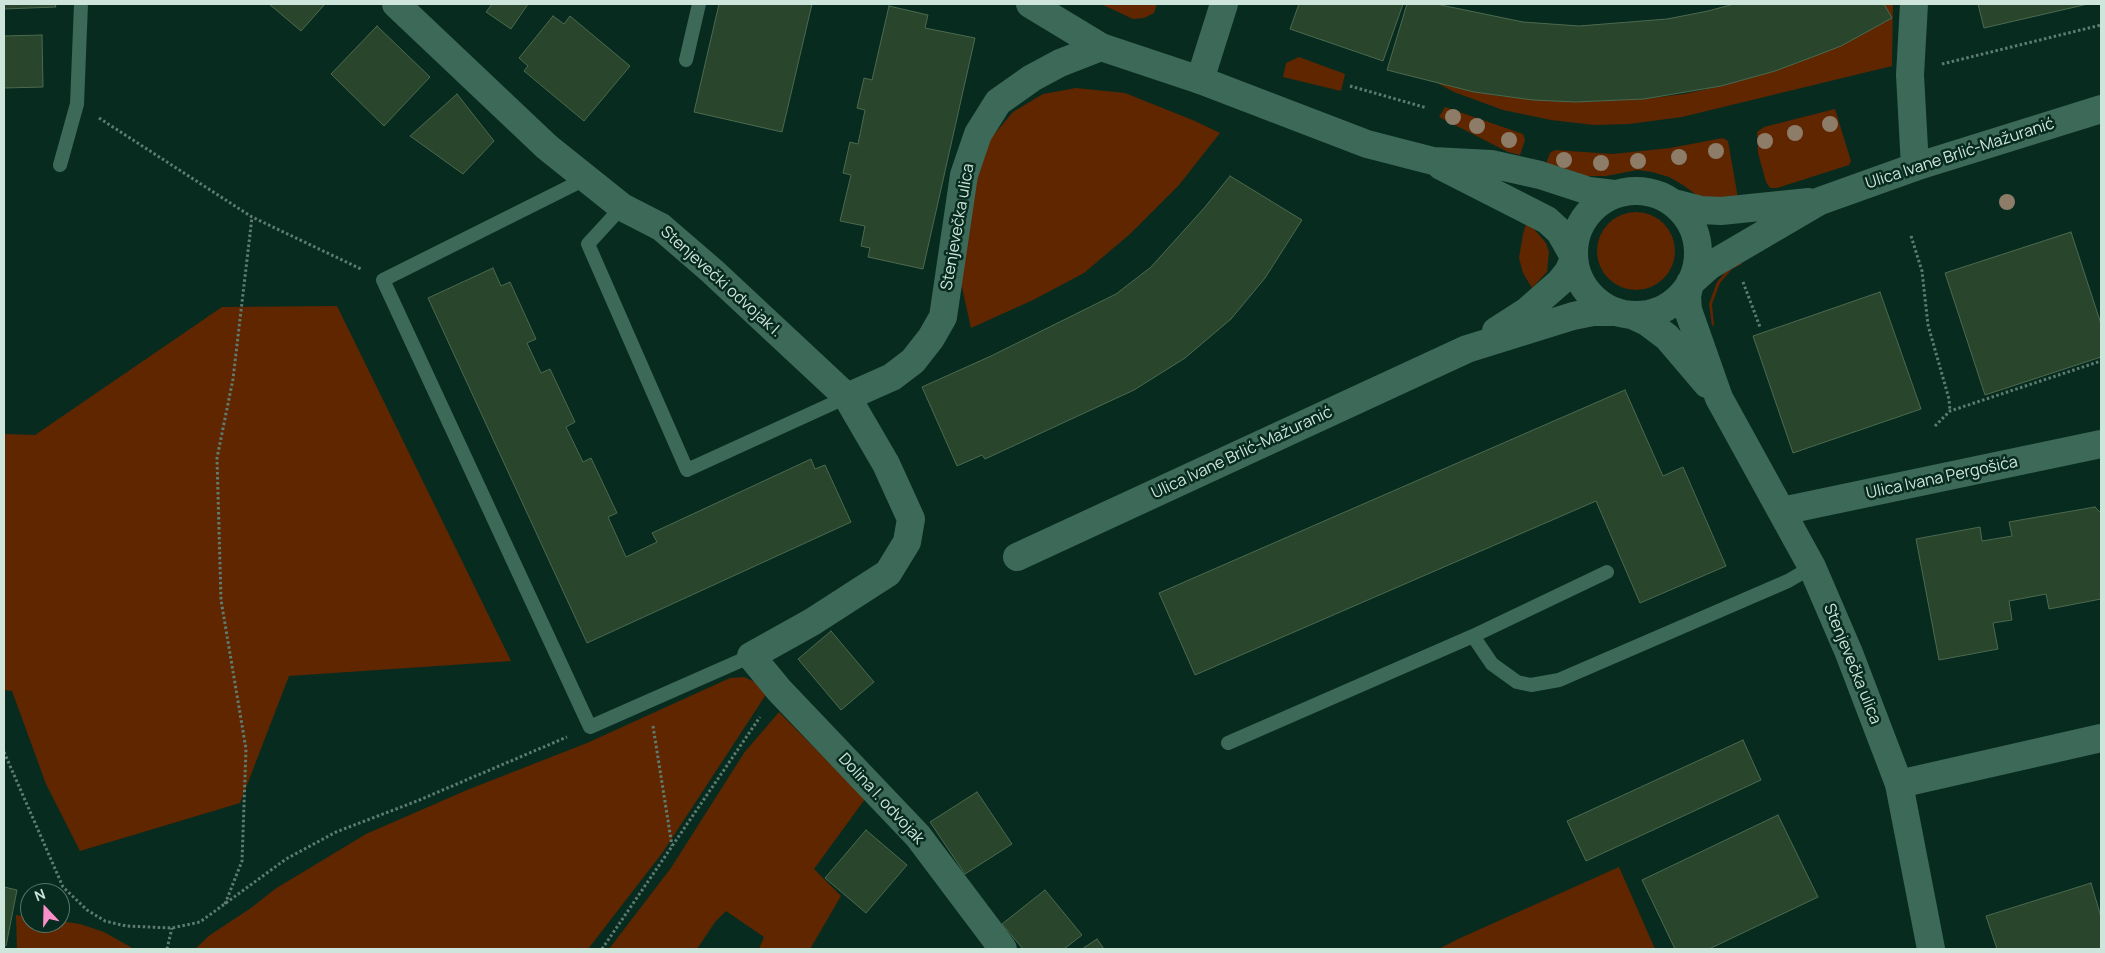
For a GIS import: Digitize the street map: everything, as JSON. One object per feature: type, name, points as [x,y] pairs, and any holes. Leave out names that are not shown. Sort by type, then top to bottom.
[{"type":"street","name":"Stenjevečki odvojak I.","points":[[396,4],[489,94],[585,179],[622,207],[661,227],[712,271],[847,397],[886,464],[911,519],[907,542],[888,573],[812,622],[751,656]]},
{"type":"street","points":[[1030,4],[1101,47],[1200,80],[1366,144],[1433,162],[1547,220],[1560,232],[1573,257]]},
{"type":"street","points":[[1200,80],[1224,4]]},
{"type":"street","points":[[1914,4],[1910,75],[1915,167]]},
{"type":"street","name":"Stenjevečka ulica","points":[[847,397],[892,377],[913,361],[931,338],[939,324],[944,308],[964,175],[978,134],[998,102],[1032,78],[1101,47]]},
{"type":"street","name":"Ulica Ivane Brlić-Mažuranić","points":[[1690,283],[1709,266],[1820,201],[1915,167],[2101,110]]},
{"type":"street","points":[[1433,162],[1491,164],[1540,175],[1589,191],[1614,194],[1635,190],[1656,193],[1674,203],[1688,218],[1696,236],[1698,256],[1694,276],[1684,293],[1668,306],[1651,314],[1622,313],[1597,302],[1584,288],[1576,273],[1573,257],[1575,237],[1582,220],[1596,204],[1614,194]]},
{"type":"street","name":"Ulica Ivane Brlić-Mažuranić","points":[[1674,203],[1701,210],[1721,211],[1820,201]]},
{"type":"street","name":"Ulica Ivane Brlić-Mažuranić","points":[[1467,349],[1533,305],[1560,282],[1568,272],[1573,257]]},
{"type":"street","name":"Stenjevečka ulica","points":[[1690,283],[1687,296],[1688,310],[1719,398],[1812,567],[1849,653],[1899,784],[1930,949]]},
{"type":"street","name":"Ulica Ivane Brlić-Mažuranić","points":[[1017,557],[1467,349],[1573,316],[1593,312],[1622,313]]},
{"type":"street","name":"Stenjevečka ulica","points":[[1622,313],[1647,322],[1667,337],[1719,398]]},
{"type":"street","name":"Ulica Ivana Pergošića","points":[[1782,511],[2101,444]]},
{"type":"street","name":"Dolina I. odvojak","points":[[751,656],[779,690],[918,836],[1003,949]]},
{"type":"street","points":[[1899,784],[2101,738]]},
{"type":"lane","points":[[60,166],[77,104],[81,4]]},
{"type":"lane","points":[[686,60],[699,4]]},
{"type":"lane","points":[[585,179],[383,280],[590,727],[751,656]]},
{"type":"lane","points":[[622,207],[588,244],[687,470],[847,397]]},
{"type":"lane","points":[[1473,636],[1492,664],[1517,682],[1531,685],[1559,680],[1788,581],[1812,567]]},
{"type":"lane","points":[[1228,743],[1473,636],[1607,572]]},
{"type":"path","points":[[1910,75],[1933,66],[2101,25]]},
{"type":"path","points":[[1350,86],[1427,108]]},
{"type":"path","points":[[77,104],[252,217],[383,280]]},
{"type":"path","points":[[225,905],[242,861],[246,749],[221,600],[217,458],[233,379],[252,217]]},
{"type":"path","points":[[1911,236],[1922,271],[1928,325],[1949,399],[1950,411]]},
{"type":"path","points":[[1746,289],[1760,327]]},
{"type":"path","points":[[1936,426],[1950,411],[2101,362]]},
{"type":"path","points":[[602,949],[779,690]]},
{"type":"path","points":[[649,701],[673,846]]},
{"type":"path","points":[[4,752],[63,887],[87,910],[106,920],[126,926],[172,928],[200,922],[286,859],[336,832],[417,801],[590,727]]},
{"type":"path","points":[[167,949],[172,928]]},
{"type":"shaded area","points":[[1101,4],[1157,4],[1154,13],[1144,18],[1133,19]]},
{"type":"shaded area","points":[[1884,4],[1893,4],[1892,66],[1682,117],[1629,124],[1594,125],[1551,120],[1503,110],[1454,92],[1435,82],[1499,96],[1575,102],[1644,99],[1684,94],[1775,71],[1841,46],[1891,18]]},
{"type":"shaded area","points":[[1299,57],[1345,74],[1341,91],[1283,77],[1286,63]]},
{"type":"shaded area","points":[[1076,88],[1125,93],[1220,133],[1179,185],[1130,234],[1084,273],[1033,300],[971,328],[959,274],[975,184],[991,138],[1013,112],[1043,94]]},
{"type":"shaded area","points":[[1445,107],[1523,134],[1525,140],[1520,155],[1508,152],[1439,117]]},
{"type":"shaded area","points":[[1835,109],[1851,161],[1849,165],[1777,188],[1770,188],[1766,182],[1758,153],[1757,132],[1764,127]]},
{"type":"shaded area","points":[[1723,138],[1728,141],[1738,198],[1702,199],[1669,177],[1652,172],[1637,170],[1606,176],[1582,176],[1546,164],[1550,153],[1555,150],[1613,154],[1670,148]]},
{"type":"shaded area","points":[[1636,212],[1651,215],[1664,223],[1672,236],[1675,251],[1672,266],[1664,279],[1651,287],[1636,290],[1621,287],[1608,279],[1600,266],[1597,251],[1600,236],[1608,223],[1621,215]]},
{"type":"shaded area","points":[[1527,221],[1546,243],[1549,252],[1547,272],[1532,288],[1523,273],[1519,258]]},
{"type":"shaded area","points":[[1741,262],[1742,264],[1732,269],[1720,283],[1712,304],[1714,325],[1712,326],[1709,304],[1717,282],[1730,267]]},
{"type":"shaded area","points":[[337,306],[511,661],[289,676],[240,803],[80,851],[46,784],[12,691],[4,690],[4,434],[35,435],[222,307]]},
{"type":"shaded area","points":[[744,677],[759,684],[767,693],[663,852],[588,949],[195,949],[210,935],[251,908],[275,889],[366,834],[467,790],[587,743],[730,678]]},
{"type":"shaded area","points":[[779,712],[865,799],[814,869],[841,896],[810,949],[759,949],[764,937],[726,911],[715,922],[697,949],[609,949],[671,868],[744,753]]},
{"type":"shaded area","points":[[1619,867],[1655,949],[1439,949],[1458,939]]},
{"type":"shaded area","points":[[16,915],[20,916],[20,933],[70,933],[70,922],[104,932],[134,949],[17,949]]},
{"type":"building","points":[[4,4],[55,4],[56,7],[4,9]]},
{"type":"building","points":[[269,4],[325,4],[301,31]]},
{"type":"building","points":[[492,4],[528,4],[511,29],[486,12]]},
{"type":"building","points":[[719,4],[812,4],[782,132],[694,112]]},
{"type":"building","points":[[1299,4],[1403,4],[1383,61],[1290,29]]},
{"type":"building","points":[[1407,4],[1436,4],[1523,22],[1579,26],[1667,19],[1734,4],[1884,4],[1892,18],[1841,46],[1775,71],[1721,86],[1644,99],[1575,102],[1533,100],[1474,92],[1387,70]]},
{"type":"building","points":[[1978,4],[2088,4],[1984,28]]},
{"type":"building","points":[[889,6],[928,15],[925,28],[975,38],[923,269],[868,257],[870,248],[861,246],[865,226],[840,221],[851,175],[843,173],[850,142],[858,144],[865,110],[857,108],[864,78],[872,80]]},
{"type":"building","points":[[553,16],[564,24],[570,16],[630,66],[584,121],[524,71],[528,66],[519,58]]},
{"type":"building","points":[[377,26],[430,77],[384,126],[331,74]]},
{"type":"building","points":[[42,35],[43,87],[4,88],[4,36]]},
{"type":"building","points":[[457,94],[494,141],[463,174],[410,136]]},
{"type":"building","points":[[1230,176],[1302,220],[1265,278],[1231,319],[1185,358],[1134,390],[985,459],[982,455],[957,466],[922,387],[991,356],[1116,294],[1151,267]]},
{"type":"building","points":[[2071,232],[2101,324],[2101,357],[1985,395],[1945,273]]},
{"type":"building","points":[[493,268],[501,286],[510,282],[536,339],[527,343],[541,373],[550,369],[575,422],[566,427],[583,462],[591,458],[617,513],[608,517],[626,557],[657,542],[652,533],[811,459],[815,469],[825,465],[851,522],[587,643],[428,298]]},
{"type":"building","points":[[1880,292],[1921,409],[1793,453],[1753,336]]},
{"type":"building","points":[[1625,390],[1663,476],[1683,467],[1726,566],[1640,603],[1596,501],[1195,675],[1159,593]]},
{"type":"building","points":[[2095,507],[2101,513],[2101,599],[2049,609],[2046,594],[2009,601],[2012,620],[1993,623],[1998,649],[1939,660],[1916,539],[1980,527],[1982,541],[2012,536],[2009,522]]},
{"type":"building","points":[[831,631],[874,682],[841,710],[798,659]]},
{"type":"building","points":[[1743,740],[1761,780],[1586,861],[1567,821]]},
{"type":"building","points":[[977,792],[1012,844],[965,874],[930,822]]},
{"type":"building","points":[[1778,815],[1818,897],[1709,949],[1675,949],[1642,880]]},
{"type":"building","points":[[866,830],[907,865],[866,913],[825,878]]},
{"type":"building","points":[[2091,883],[2101,917],[2101,949],[1997,949],[1986,916]]},
{"type":"building","points":[[4,887],[17,890],[6,946],[4,945]]},
{"type":"building","points":[[1045,890],[1082,935],[1064,949],[1023,949],[1002,924]]},
{"type":"building","points":[[1097,939],[1104,949],[1082,949]]}]
